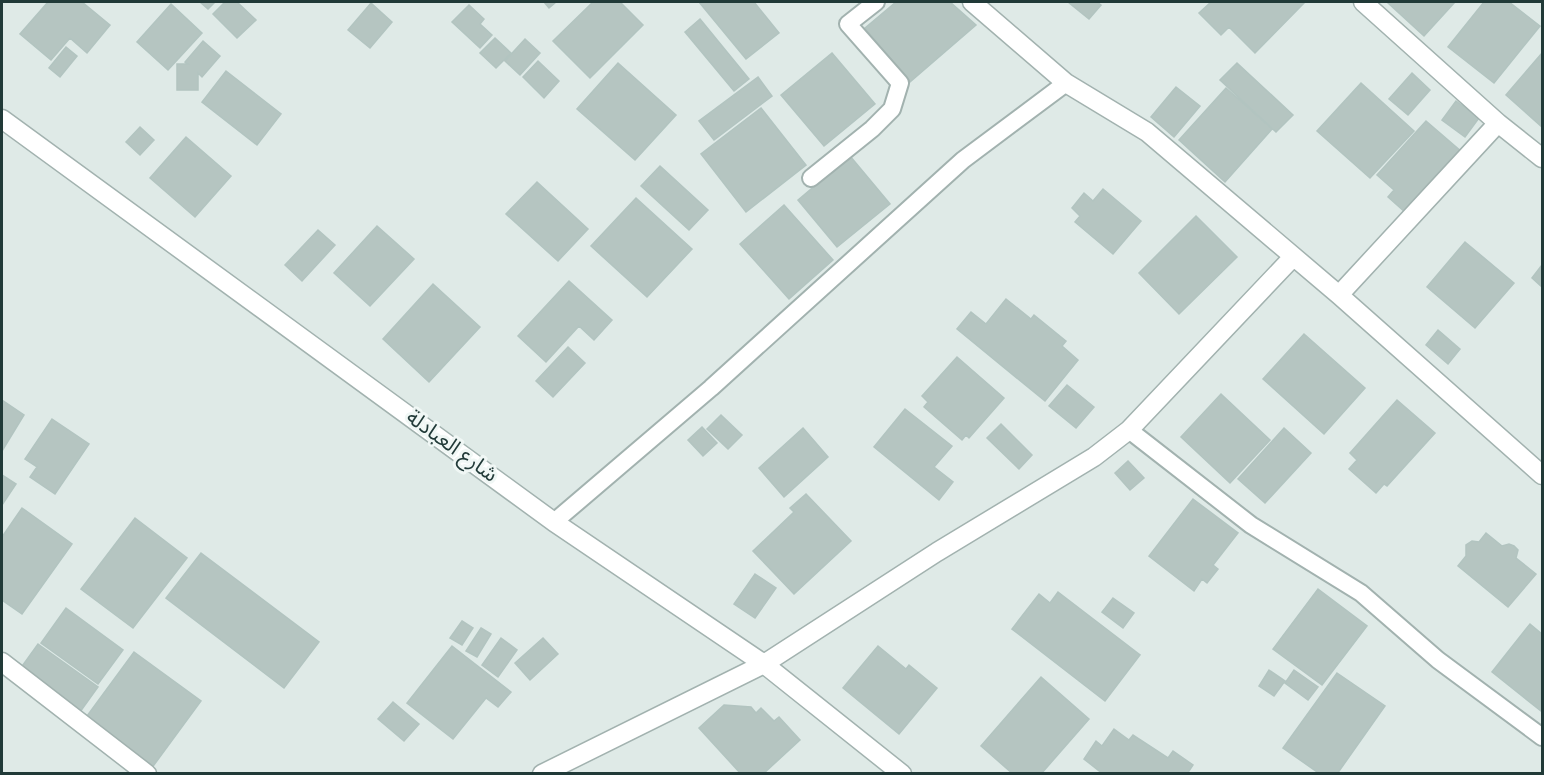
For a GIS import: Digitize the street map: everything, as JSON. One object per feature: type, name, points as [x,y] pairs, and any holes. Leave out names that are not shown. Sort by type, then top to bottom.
[{"type":"street","points":[[972,2],[1066,83],[1147,132],[1339,295],[1542,475]]},
{"type":"street","points":[[1363,2],[1498,123],[1542,158]]},
{"type":"street","name":"شارع العبادلة","points":[[2,119],[554,522],[764,664],[902,774]]},
{"type":"street","points":[[1339,295],[1498,123]]},
{"type":"street","points":[[542,774],[764,664],[937,552],[1094,457],[1129,430],[1293,257]]},
{"type":"street","points":[[2,662],[147,774]]},
{"type":"lane","points":[[811,178],[872,129],[892,109],[900,83],[848,24],[876,2]]},
{"type":"lane","points":[[554,522],[711,388],[963,160],[1066,83]]},
{"type":"lane","points":[[1129,430],[1251,525],[1361,593],[1438,660],[1542,737]]},
{"type":"building","points":[[48,2],[82,2],[110,25],[87,53],[70,38],[51,60],[20,34]]},
{"type":"building","points":[[200,2],[215,2],[208,9]]},
{"type":"building","points":[[225,2],[237,2],[256,20],[237,38],[213,14]]},
{"type":"building","points":[[544,2],[556,2],[549,8]]},
{"type":"building","points":[[593,2],[620,2],[643,25],[590,78],[553,41]]},
{"type":"building","points":[[699,2],[754,2],[779,33],[746,59]]},
{"type":"building","points":[[896,2],[950,2],[976,25],[910,82],[865,28]]},
{"type":"building","points":[[1068,2],[1097,2],[1101,5],[1089,19]]},
{"type":"building","points":[[1211,2],[1305,2],[1255,53],[1229,27],[1221,35],[1199,13]]},
{"type":"building","points":[[1389,2],[1455,2],[1424,36]]},
{"type":"building","points":[[1484,2],[1509,2],[1540,26],[1494,83],[1448,47]]},
{"type":"building","points":[[371,3],[392,22],[370,48],[348,30]]},
{"type":"building","points":[[171,4],[202,33],[168,70],[137,42]]},
{"type":"building","points":[[469,5],[484,19],[480,24],[492,35],[480,48],[452,22]]},
{"type":"building","points":[[700,19],[749,79],[734,91],[685,32]]},
{"type":"building","points":[[495,38],[511,53],[496,68],[480,53]]},
{"type":"building","points":[[525,39],[540,53],[520,75],[505,61]]},
{"type":"building","points":[[203,41],[220,56],[202,77],[198,73],[198,90],[177,90],[177,64],[188,64],[185,62]]},
{"type":"building","points":[[66,47],[77,56],[60,77],[49,68]]},
{"type":"building","points":[[832,53],[875,104],[824,146],[781,95]]},
{"type":"building","points":[[1542,53],[1542,127],[1506,95]]},
{"type":"building","points":[[538,61],[559,81],[544,98],[523,77]]},
{"type":"building","points":[[618,63],[676,115],[635,160],[577,109]]},
{"type":"building","points":[[1237,63],[1293,115],[1276,132],[1220,80]]},
{"type":"building","points":[[226,71],[281,114],[257,145],[202,102]]},
{"type":"building","points":[[1412,73],[1430,90],[1408,115],[1389,99]]},
{"type":"building","points":[[758,77],[772,96],[714,140],[699,121]]},
{"type":"building","points":[[1361,83],[1414,131],[1370,178],[1317,131]]},
{"type":"building","points":[[1176,87],[1200,106],[1174,137],[1151,117]]},
{"type":"building","points":[[1226,88],[1272,129],[1225,182],[1179,140]]},
{"type":"building","points":[[1456,101],[1479,118],[1465,137],[1442,120]]},
{"type":"building","points":[[761,108],[806,165],[746,212],[701,154]]},
{"type":"building","points":[[1426,121],[1462,152],[1406,213],[1388,197],[1394,190],[1377,175]]},
{"type":"building","points":[[140,127],[154,140],[140,155],[126,142]]},
{"type":"building","points":[[186,137],[231,176],[195,217],[150,178]]},
{"type":"building","points":[[850,156],[890,204],[837,247],[798,200]]},
{"type":"building","points":[[660,166],[708,210],[689,230],[641,186]]},
{"type":"building","points":[[537,182],[588,229],[558,261],[506,214]]},
{"type":"building","points":[[1103,189],[1141,221],[1113,254],[1075,222],[1080,216],[1072,208],[1084,193],[1093,201]]},
{"type":"building","points":[[636,198],[692,249],[647,297],[591,246]]},
{"type":"building","points":[[784,205],[833,260],[789,299],[740,244]]},
{"type":"building","points":[[1196,216],[1237,257],[1179,314],[1139,273]]},
{"type":"building","points":[[377,226],[414,259],[370,306],[334,273]]},
{"type":"building","points":[[318,230],[335,245],[302,281],[285,265]]},
{"type":"building","points":[[1465,242],[1514,283],[1475,328],[1427,287]]},
{"type":"building","points":[[1542,265],[1542,287],[1532,278]]},
{"type":"building","points":[[569,281],[612,320],[594,340],[579,326],[546,362],[518,336]]},
{"type":"building","points":[[433,284],[480,327],[429,382],[383,339]]},
{"type":"building","points":[[1006,299],[1031,319],[1034,315],[1066,341],[1062,346],[1078,360],[1045,401],[957,329],[971,312],[986,324]]},
{"type":"building","points":[[1438,330],[1460,349],[1448,364],[1426,345]]},
{"type":"building","points":[[1304,334],[1365,388],[1324,434],[1263,379]]},
{"type":"building","points":[[568,347],[585,363],[553,397],[536,381]]},
{"type":"building","points":[[957,357],[1004,398],[969,438],[966,435],[962,440],[924,407],[928,402],[922,396]]},
{"type":"building","points":[[1067,385],[1094,407],[1076,428],[1049,406]]},
{"type":"building","points":[[1221,394],[1270,440],[1230,483],[1181,437]]},
{"type":"building","points":[[2,400],[24,415],[2,451]]},
{"type":"building","points":[[1397,400],[1435,433],[1387,486],[1384,484],[1376,493],[1349,469],[1357,460],[1350,453]]},
{"type":"building","points":[[905,409],[952,446],[934,467],[953,482],[939,500],[874,447]]},
{"type":"building","points":[[721,415],[742,435],[728,449],[707,429]]},
{"type":"building","points":[[52,419],[89,444],[55,494],[30,477],[37,467],[25,459]]},
{"type":"building","points":[[1001,424],[1032,455],[1019,469],[987,438]]},
{"type":"building","points":[[702,427],[717,443],[703,456],[688,440]]},
{"type":"building","points":[[803,428],[828,457],[784,497],[759,468]]},
{"type":"building","points":[[1284,428],[1311,453],[1265,503],[1238,479]]},
{"type":"building","points":[[1128,461],[1144,478],[1130,490],[1115,473]]},
{"type":"building","points":[[2,475],[16,484],[2,505]]},
{"type":"building","points":[[806,494],[851,541],[794,594],[753,551],[794,512],[790,508]]},
{"type":"building","points":[[1193,499],[1238,533],[1213,565],[1218,569],[1207,583],[1202,579],[1194,591],[1149,556]]},
{"type":"building","points":[[22,508],[72,544],[22,614],[2,600],[2,537]]},
{"type":"building","points":[[135,518],[187,558],[133,628],[81,589]]},
{"type":"building","points":[[1486,533],[1502,546],[1509,544],[1514,546],[1518,550],[1516,558],[1536,574],[1508,607],[1458,566],[1466,556],[1466,545],[1472,541],[1479,542]]},
{"type":"building","points":[[201,553],[319,642],[284,688],[166,598]]},
{"type":"building","points":[[755,574],[776,588],[755,618],[734,604]]},
{"type":"building","points":[[1318,589],[1367,626],[1322,685],[1273,649]]},
{"type":"building","points":[[1058,592],[1140,655],[1105,701],[1012,629],[1039,594],[1050,603]]},
{"type":"building","points":[[1113,598],[1134,613],[1123,628],[1102,612]]},
{"type":"building","points":[[66,608],[123,650],[98,684],[41,643]]},
{"type":"building","points":[[462,621],[473,628],[462,645],[450,638]]},
{"type":"building","points":[[1530,624],[1542,634],[1541,711],[1492,672]]},
{"type":"building","points":[[481,628],[491,634],[477,657],[466,651]]},
{"type":"building","points":[[501,638],[517,650],[498,677],[482,665]]},
{"type":"building","points":[[543,638],[558,654],[530,680],[515,663]]},
{"type":"building","points":[[38,644],[98,687],[80,712],[20,669]]},
{"type":"building","points":[[452,646],[511,692],[498,707],[486,698],[453,739],[407,703]]},
{"type":"building","points":[[878,646],[906,669],[909,665],[937,688],[899,734],[843,688]]},
{"type":"building","points":[[134,652],[201,701],[151,769],[84,720]]},
{"type":"building","points":[[1269,670],[1285,681],[1274,696],[1259,686]]},
{"type":"building","points":[[1294,670],[1318,687],[1308,700],[1285,683]]},
{"type":"building","points":[[1337,673],[1385,706],[1337,774],[1320,774],[1283,748]]},
{"type":"building","points":[[1041,677],[1089,719],[1041,774],[1013,774],[981,746]]},
{"type":"building","points":[[393,702],[419,724],[404,741],[378,719]]},
{"type":"building","points":[[724,705],[751,707],[756,713],[761,708],[774,721],[779,717],[800,740],[763,774],[741,774],[699,728]]},
{"type":"building","points":[[1114,729],[1129,740],[1133,735],[1168,758],[1173,751],[1193,765],[1187,774],[1103,774],[1084,759],[1096,741],[1102,746]]}]
